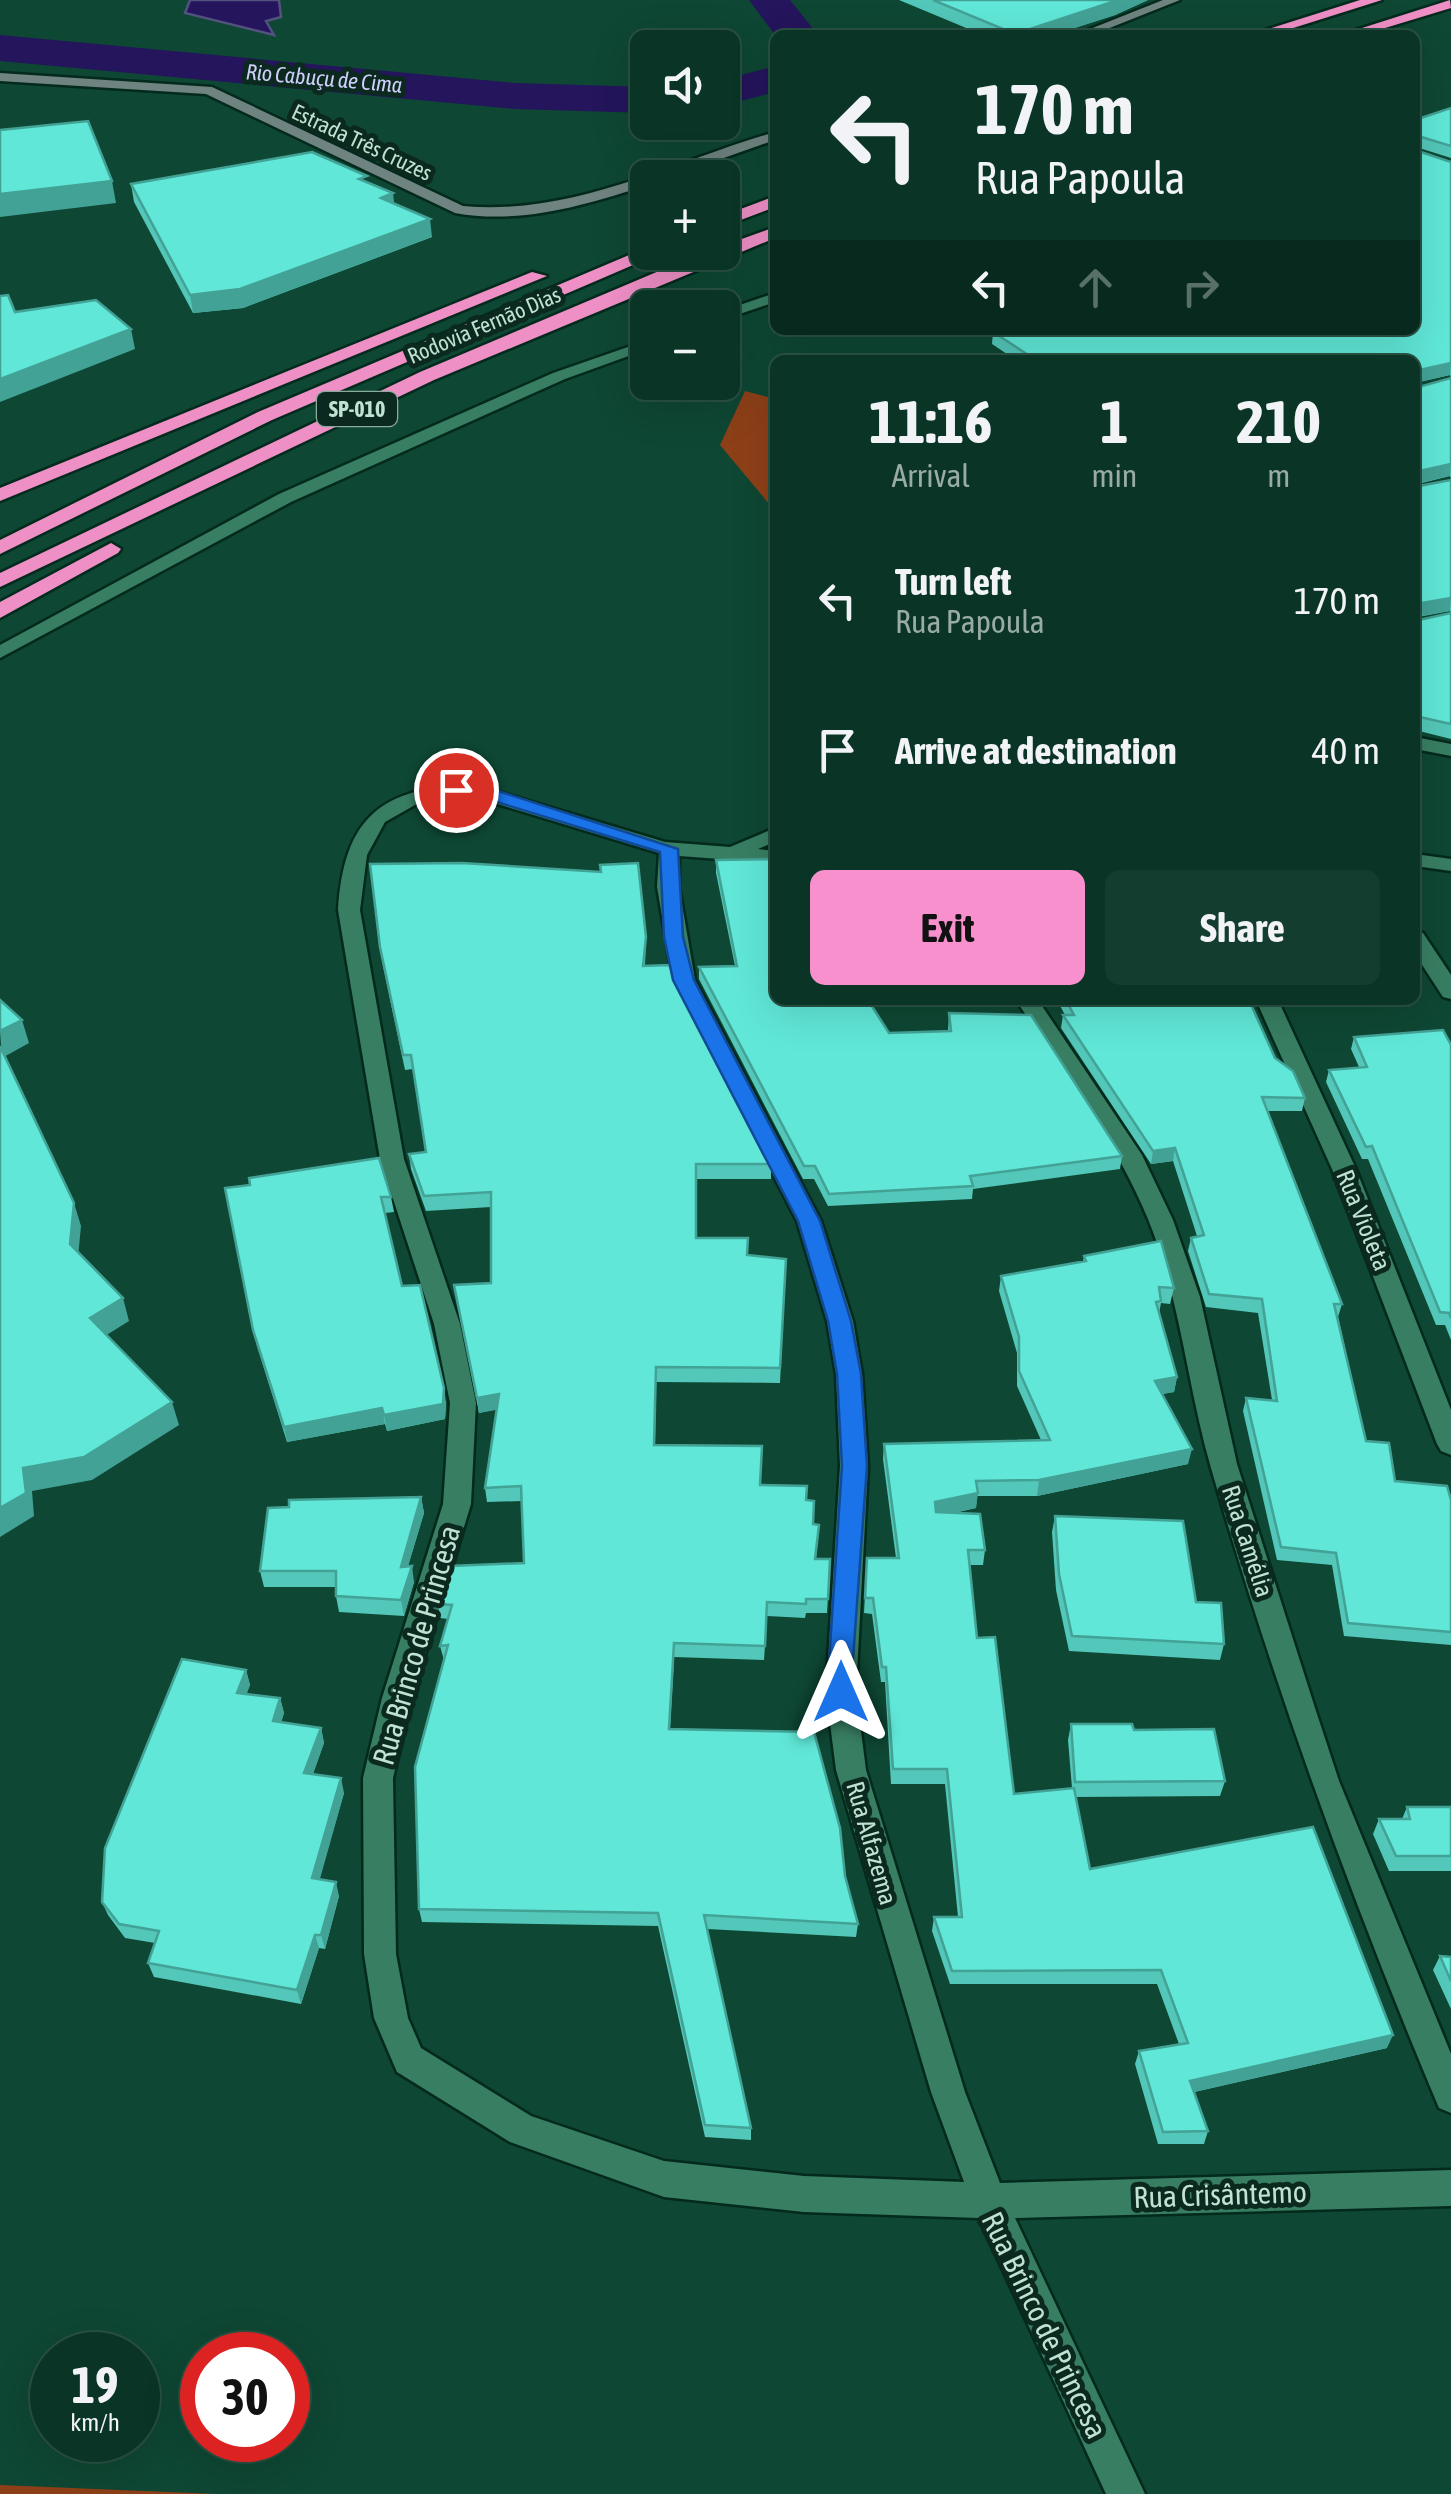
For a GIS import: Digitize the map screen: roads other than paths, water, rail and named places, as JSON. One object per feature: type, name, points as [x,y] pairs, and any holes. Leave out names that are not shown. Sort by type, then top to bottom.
[{"type":"highway","points":[[1273,30],[1375,0]]},
{"type":"highway","points":[[1364,30],[1451,4]]},
{"type":"highway","points":[[740,199],[770,188]]},
{"type":"highway","points":[[740,215],[770,202]]},
{"type":"highway","name":"Rodovia Fernão Dias","points":[[740,245],[770,234]]},
{"type":"highway","points":[[0,495],[630,240]]},
{"type":"highway","name":"Rodovia Fernão Dias","points":[[0,548],[265,416],[630,260]]},
{"type":"highway","name":"Rodovia Fernão Dias","points":[[0,582],[448,367],[678,270]]},
{"type":"highway","points":[[0,611],[448,367]]},
{"type":"main road","points":[[1094,30],[1174,0]]},
{"type":"main road","name":"Estrada Três Cruzes","points":[[0,77],[208,90],[354,163],[460,210],[502,216],[544,211],[630,184]]},
{"type":"main road","name":"Estrada Três Cruzes","points":[[704,160],[770,138]]},
{"type":"street","points":[[740,310],[770,299]]},
{"type":"street","points":[[0,652],[285,498],[559,376],[630,350]]},
{"type":"street","points":[[1420,744],[1451,750]]},
{"type":"street","name":"Rua Brinco de Princesa","points":[[669,849],[472,790],[442,791],[395,804],[368,824],[359,842],[349,884],[348,910],[392,1160],[446,1324],[463,1402],[457,1504],[397,1698],[378,1778],[380,1954],[399,2043],[408,2060],[522,2130],[664,2179],[804,2194],[989,2201],[1126,2494]]},
{"type":"street","points":[[730,855],[770,836]]},
{"type":"street","points":[[669,849],[770,857]]},
{"type":"street","name":"Rua Alfazema","points":[[669,849],[670,904],[684,980],[809,1221],[832,1288],[853,1423],[854,1466],[840,1640],[841,1692],[851,1770],[948,2092],[989,2201]]},
{"type":"street","points":[[1420,861],[1451,865]]},
{"type":"street","points":[[1420,946],[1451,992]]},
{"type":"street","name":"Rua Camélia","points":[[1030,1005],[1133,1161],[1162,1220],[1187,1297],[1223,1464],[1324,1781],[1451,2096]]},
{"type":"street","name":"Rua Violeta","points":[[1269,1005],[1344,1168],[1451,1444]]},
{"type":"street","name":"Rua Crisântemo","points":[[989,2201],[1451,2188]]},
{"type":"waterway","name":"Rio Cabuçu de Cima","points":[[769,0],[793,30]]},
{"type":"waterway","name":"Rio Cabuçu de Cima","points":[[0,48],[515,96],[630,99]]},
{"type":"waterway","name":"Rio Cabuçu de Cima","points":[[740,88],[770,80]]}]
